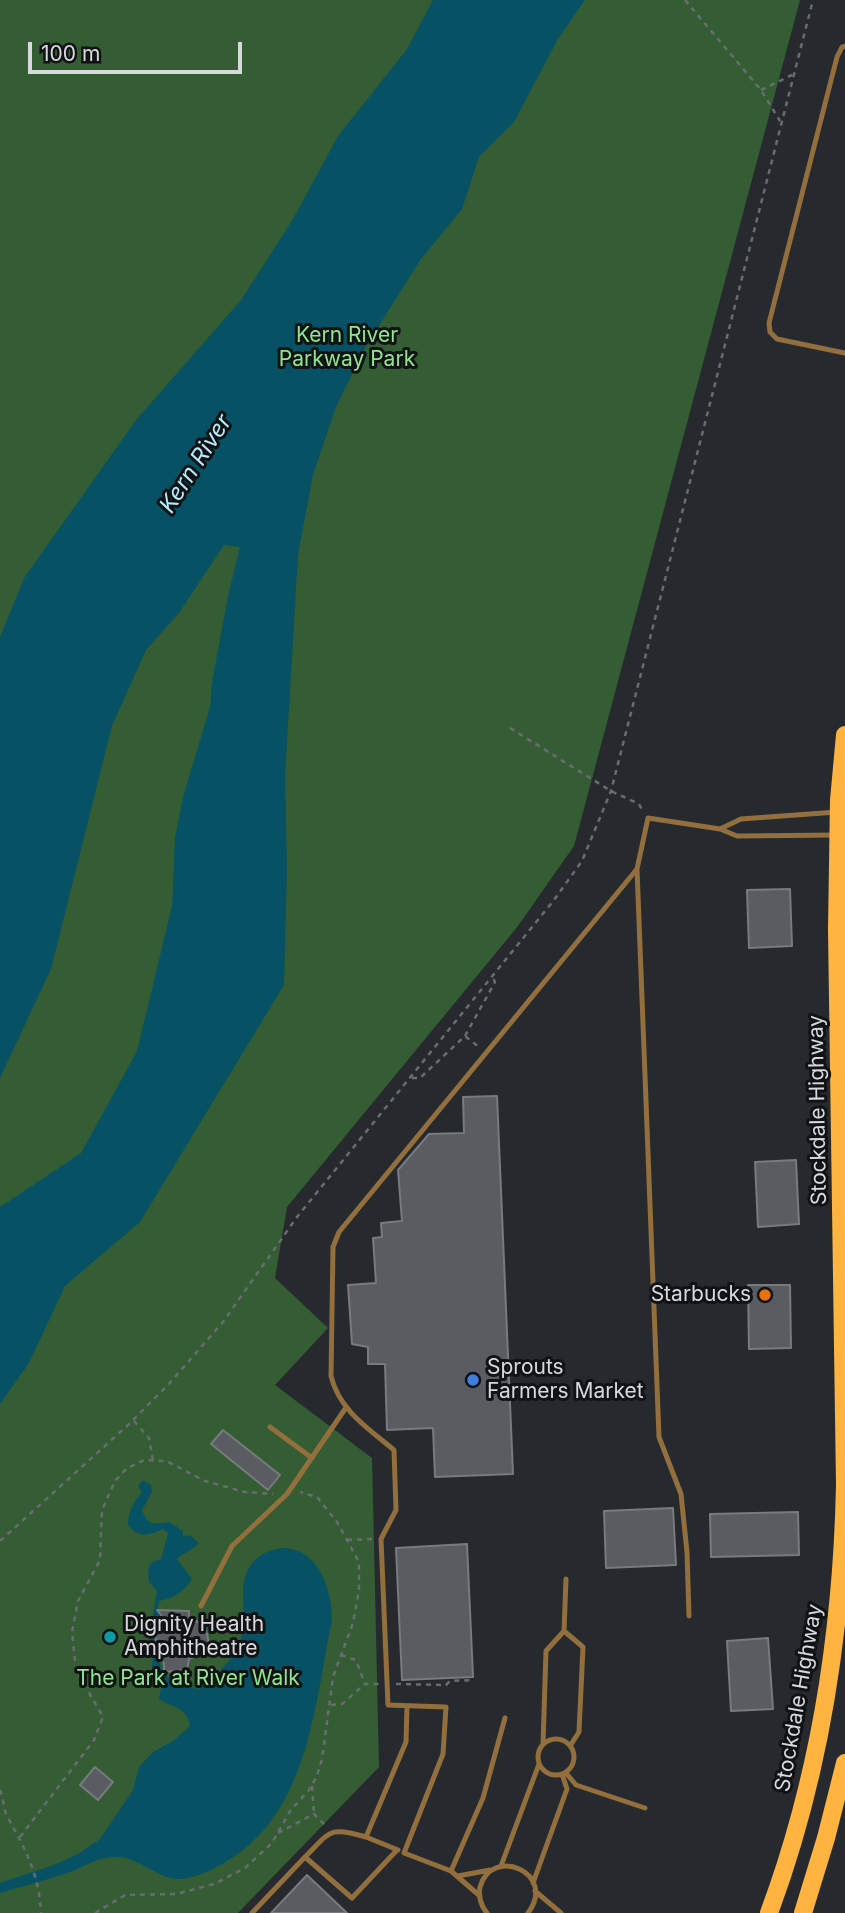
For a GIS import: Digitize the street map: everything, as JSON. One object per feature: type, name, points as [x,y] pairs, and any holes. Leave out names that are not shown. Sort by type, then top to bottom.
[{"type":"main road","name":"Stockdale Highway","points":[[769,1913],[794,1842],[811,1775],[827,1694],[841,1587],[845,1485],[838,812],[845,735]]},
{"type":"main road","points":[[803,1913],[845,1763]]},
{"type":"lane","points":[[845,46],[837,57],[769,323],[770,332],[777,339],[845,353]]},
{"type":"lane","points":[[720,829],[741,819],[838,812]]},
{"type":"lane","points":[[689,1616],[687,1552],[681,1494],[659,1437],[637,869],[648,818],[720,829],[737,836],[838,835]]},
{"type":"lane","points":[[404,1853],[443,1754],[446,1707],[387,1705],[381,1539],[396,1510],[394,1450],[345,1409],[334,1390],[331,1376],[333,1247],[338,1232],[637,869]]},
{"type":"lane","points":[[201,1606],[232,1546],[287,1494],[345,1409]]},
{"type":"lane","points":[[270,1427],[312,1458]]},
{"type":"lane","points":[[501,1866],[539,1764],[538,1754],[543,1744],[546,1651],[564,1631],[566,1579]]},
{"type":"lane","points":[[564,1631],[583,1647],[579,1732],[570,1746]]},
{"type":"lane","points":[[366,1838],[406,1742],[407,1706]]},
{"type":"lane","points":[[451,1871],[483,1798],[506,1718]]},
{"type":"lane","points":[[543,1744],[560,1739],[570,1746],[573,1763],[564,1774]]},
{"type":"lane","points":[[539,1764],[548,1774],[564,1774],[576,1785],[645,1808]]},
{"type":"lane","points":[[533,1883],[567,1789],[564,1774]]},
{"type":"lane","points":[[252,1913],[329,1833],[340,1829],[451,1871],[480,1896]]},
{"type":"lane","points":[[304,1857],[352,1898],[397,1850]]},
{"type":"lane","points":[[458,1876],[501,1866],[526,1872],[535,1891],[534,1904],[528,1913]]},
{"type":"lane","points":[[486,1913],[480,1896],[481,1883],[492,1870]]},
{"type":"lane","points":[[535,1891],[561,1913]]},
{"type":"path","points":[[685,0],[761,90],[781,122]]},
{"type":"path","points":[[0,1541],[133,1421],[223,1322],[297,1217],[554,900],[582,860],[611,791],[813,0]]},
{"type":"path","points":[[761,90],[792,75]]},
{"type":"path","points":[[510,728],[611,791],[639,804],[648,818]]},
{"type":"path","points":[[411,1079],[420,1078],[465,1036],[495,982],[492,977]]},
{"type":"path","points":[[465,1036],[485,1052]]},
{"type":"path","points":[[133,1421],[149,1438],[153,1461]]},
{"type":"path","points":[[20,1837],[94,1740],[103,1717],[76,1670],[72,1632],[78,1601],[100,1560],[102,1510],[115,1481],[126,1469],[144,1460],[166,1461],[205,1481],[245,1492],[303,1492],[317,1497],[337,1522],[359,1562],[359,1590],[353,1623],[333,1677],[322,1759],[312,1785],[290,1811],[272,1843],[245,1868],[214,1884],[176,1894],[125,1895],[95,1913]]},
{"type":"path","points":[[347,1540],[381,1539]]},
{"type":"path","points":[[341,1655],[356,1660],[365,1684]]},
{"type":"path","points":[[331,1704],[342,1704],[365,1684],[446,1685],[450,1681],[474,1680]]},
{"type":"path","points":[[312,1785],[314,1814],[329,1833]]},
{"type":"path","points":[[0,1790],[4,1797],[5,1813],[20,1837],[34,1871],[42,1912]]},
{"type":"path","points":[[278,1833],[314,1814]]},
{"type":"green space","name":"Kern River Parkway Park","points":[[0,0],[800,0],[574,846],[518,926],[287,1207],[275,1278],[328,1328],[275,1385],[372,1458],[379,1767],[238,1913],[0,1913]]},
{"type":"water","name":"Kern River","points":[[433,0],[585,0],[558,39],[514,122],[479,157],[462,209],[421,259],[365,348],[336,407],[313,475],[298,555],[285,775],[287,867],[284,985],[140,1222],[65,1286],[29,1363],[0,1404],[0,1207],[81,1153],[137,1051],[172,906],[175,838],[183,797],[210,707],[228,596],[240,547],[224,545],[179,613],[146,650],[112,726],[51,969],[0,1078],[0,637],[24,578],[136,420],[241,300],[293,219],[338,136],[407,49]]},
{"type":"water","points":[[143,1480],[151,1485],[152,1492],[142,1510],[146,1519],[155,1523],[169,1522],[183,1531],[183,1537],[190,1535],[199,1543],[177,1559],[192,1579],[178,1594],[159,1601],[157,1612],[160,1613],[163,1626],[155,1635],[155,1641],[163,1674],[183,1686],[199,1689],[233,1656],[243,1629],[246,1574],[257,1558],[276,1549],[295,1550],[305,1555],[321,1573],[329,1596],[332,1620],[314,1717],[305,1749],[294,1780],[279,1809],[260,1834],[235,1856],[210,1870],[189,1878],[173,1879],[125,1858],[110,1857],[59,1876],[0,1893],[0,1883],[51,1866],[78,1854],[100,1839],[133,1790],[139,1767],[153,1752],[173,1741],[190,1726],[183,1711],[159,1699],[162,1681],[152,1668],[150,1632],[157,1591],[149,1582],[148,1569],[152,1562],[161,1559],[168,1533],[163,1529],[140,1534],[128,1525],[132,1507],[142,1492],[138,1486]]},
{"type":"building","points":[[790,889],[792,946],[749,948],[747,890]]},
{"type":"building","points":[[497,1096],[513,1474],[435,1477],[433,1428],[387,1430],[385,1364],[368,1364],[368,1347],[352,1344],[348,1285],[376,1283],[373,1238],[382,1237],[381,1223],[402,1221],[398,1170],[429,1134],[464,1133],[463,1097]]},
{"type":"building","points":[[796,1160],[799,1224],[758,1227],[755,1162]]},
{"type":"building","points":[[748,1285],[790,1285],[791,1348],[749,1349]]},
{"type":"building","points":[[223,1430],[280,1475],[268,1490],[211,1444]]},
{"type":"building","points":[[673,1508],[676,1565],[606,1568],[604,1511]]},
{"type":"building","points":[[798,1512],[799,1555],[711,1557],[710,1514]]},
{"type":"building","points":[[467,1544],[473,1677],[402,1680],[396,1548]]},
{"type":"building","points":[[157,1610],[189,1611],[189,1625],[197,1621],[206,1630],[209,1643],[202,1653],[189,1659],[187,1670],[164,1672],[164,1664],[155,1642],[159,1628],[169,1625]]},
{"type":"building","points":[[768,1638],[773,1709],[731,1711],[727,1641]]},
{"type":"building","points":[[95,1767],[113,1782],[98,1800],[80,1785]]},
{"type":"building","points":[[307,1875],[347,1913],[271,1913]]},
{"type":"place","name":"Starbucks","points":[[765,1295]]},
{"type":"place","name":"Sprouts Farmers Market","points":[[473,1380]]},
{"type":"place","name":"Dignity Health Amphitheatre","points":[[110,1637]]},
{"type":"park label","name":"The Park at River Walk","points":[[188,1679]]}]
